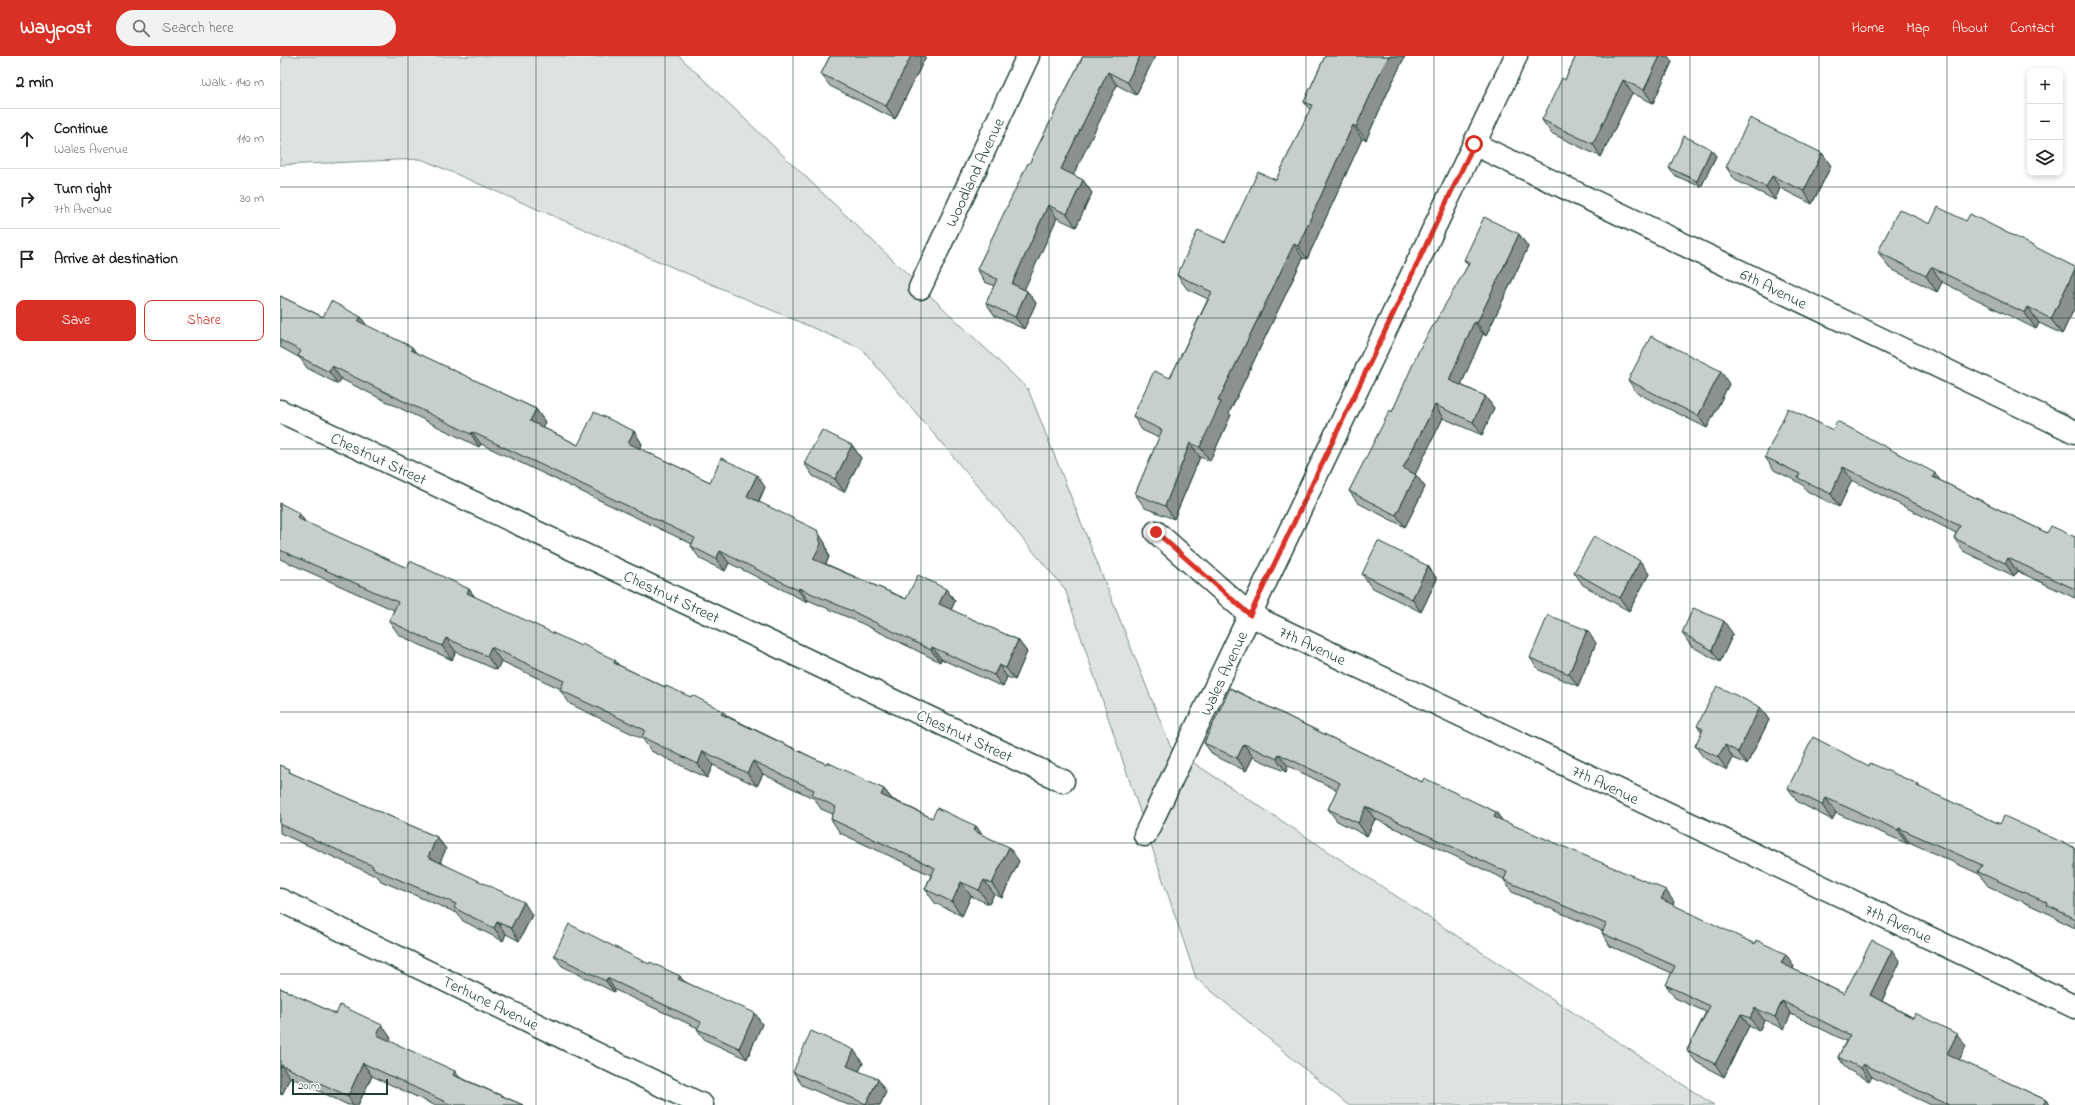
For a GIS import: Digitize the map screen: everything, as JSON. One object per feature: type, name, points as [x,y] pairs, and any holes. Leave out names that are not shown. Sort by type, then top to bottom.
[{"type":"street","name":"Woodland Avenue","points":[[920,288],[1028,56]]},
{"type":"street","name":"Wales Avenue","points":[[1145,835],[1516,56]]},
{"type":"street","name":"6th Avenue","points":[[1474,144],[2075,432]]},
{"type":"street","name":"Chestnut Street","points":[[280,411],[1063,781]]},
{"type":"street","name":"7th Avenue","points":[[1156,532],[1250,615],[2075,1006]]},
{"type":"street","name":"Terhune Avenue","points":[[280,900],[702,1105]]},
{"type":"shaded area","points":[[283,56],[679,56],[1028,389],[1171,748],[1714,1105],[1348,1105],[1196,978],[1065,589],[862,349],[421,159],[280,165],[280,66]]},
{"type":"building","points":[[830,56],[911,56],[886,106],[821,74]]},
{"type":"building","points":[[1083,56],[1140,56],[1127,82],[1108,72],[1061,169],[1083,180],[1067,214],[1048,205],[1012,284],[1027,291],[1015,317],[986,303],[997,279],[977,269],[1028,163],[1029,164]]},
{"type":"building","points":[[1325,56],[1389,56],[1356,127],[1353,125],[1298,246],[1294,244],[1218,401],[1221,402],[1200,447],[1190,443],[1165,506],[1135,494],[1162,430],[1133,416],[1154,371],[1170,378],[1212,292],[1177,275],[1198,230],[1225,242],[1258,172],[1276,180],[1312,105],[1304,102]]},
{"type":"building","points":[[1576,56],[1660,56],[1644,90],[1623,80],[1593,144],[1542,120],[1562,78],[1565,80]]},
{"type":"building","points":[[1750,118],[1822,153],[1804,191],[1772,176],[1766,187],[1726,167]]},
{"type":"building","points":[[1684,136],[1711,149],[1697,181],[1669,168]]},
{"type":"building","points":[[1938,207],[1966,221],[1970,214],[2075,267],[2051,319],[2028,307],[2025,313],[1931,267],[1926,276],[1878,252],[1899,209],[1930,224]]},
{"type":"building","points":[[1484,217],[1519,234],[1477,323],[1474,322],[1449,380],[1485,396],[1473,422],[1435,405],[1403,468],[1416,475],[1396,515],[1349,491],[1390,410],[1392,412],[1420,348],[1470,262],[1464,260]]},
{"type":"building","points":[[280,296],[323,317],[331,301],[361,317],[358,321],[412,347],[411,350],[536,409],[530,421],[578,445],[594,412],[634,431],[628,443],[710,482],[721,458],[757,475],[747,496],[817,530],[821,544],[813,559],[906,599],[918,575],[946,589],[939,604],[1018,640],[1006,668],[999,665],[994,675],[932,647],[931,650],[854,612],[799,588],[798,590],[720,551],[716,559],[691,546],[695,538],[472,432],[471,434],[332,366],[329,372],[298,356],[301,351],[280,340]]},
{"type":"building","points":[[1651,336],[1721,371],[1698,416],[1628,380]]},
{"type":"building","points":[[1788,408],[1833,430],[1837,421],[1935,473],[1933,477],[2047,533],[2051,526],[2075,537],[2075,589],[2008,558],[2005,563],[1954,538],[1960,526],[1843,467],[1831,494],[1798,478],[1800,474],[1765,457]]},
{"type":"building","points":[[822,430],[852,445],[835,479],[804,463]]},
{"type":"building","points":[[280,503],[299,513],[297,518],[407,568],[410,561],[469,589],[467,593],[581,646],[582,644],[615,660],[614,663],[665,687],[666,686],[691,697],[692,695],[723,711],[721,714],[826,764],[827,762],[884,789],[881,795],[932,818],[937,808],[976,826],[974,831],[1009,847],[992,884],[984,880],[979,890],[961,882],[952,902],[925,889],[935,868],[831,819],[836,807],[812,795],[814,790],[753,761],[747,773],[703,751],[698,764],[642,737],[645,730],[560,690],[564,681],[491,647],[487,656],[446,638],[442,646],[389,621],[398,602],[280,550]]},
{"type":"building","points":[[1594,536],[1640,561],[1620,598],[1574,572]]},
{"type":"building","points":[[1378,541],[1428,566],[1412,599],[1362,574]]},
{"type":"building","points":[[1693,608],[1724,621],[1712,650],[1682,633]]},
{"type":"building","points":[[1548,615],[1587,630],[1569,674],[1530,658]]},
{"type":"building","points":[[1717,686],[1760,707],[1738,752],[1725,745],[1718,757],[1695,746],[1703,729],[1697,726]]},
{"type":"building","points":[[1230,688],[1422,782],[1424,778],[1496,812],[1494,817],[1666,890],[1661,899],[1755,944],[1756,940],[1786,954],[1781,963],[1844,994],[1872,940],[1892,950],[1870,995],[1913,1018],[1915,1013],[1957,1034],[1947,1054],[2046,1100],[2043,1105],[1949,1105],[1863,1064],[1861,1068],[1838,1057],[1850,1035],[1782,1001],[1775,1017],[1755,1008],[1750,1018],[1741,1014],[1715,1064],[1687,1050],[1710,1006],[1666,985],[1675,966],[1602,933],[1606,924],[1504,880],[1507,872],[1366,807],[1358,823],[1328,809],[1340,783],[1279,754],[1277,759],[1244,744],[1237,758],[1204,743]]},
{"type":"building","points":[[1813,737],[1869,766],[1870,763],[1918,784],[1917,786],[2000,824],[2004,816],[2075,848],[2075,919],[2047,905],[2048,903],[1978,872],[1982,865],[1899,828],[1898,830],[1826,798],[1822,805],[1788,788]]},
{"type":"building","points":[[280,765],[290,769],[289,772],[437,837],[428,857],[524,902],[511,928],[497,922],[494,928],[454,908],[456,904],[372,868],[373,866],[280,824]]},
{"type":"building","points":[[569,924],[649,964],[650,962],[680,976],[678,979],[755,1013],[739,1048],[697,1029],[701,1022],[607,978],[606,981],[554,955]]},
{"type":"building","points":[[280,988],[336,1014],[340,1005],[382,1025],[377,1035],[455,1071],[453,1075],[523,1105],[452,1105],[363,1063],[348,1096],[281,1065],[280,1068]]},
{"type":"building","points":[[811,1031],[854,1050],[847,1066],[878,1079],[866,1104],[793,1072]]},
{"type":"route","points":[[1156,532],[1250,615],[1474,144]]}]
